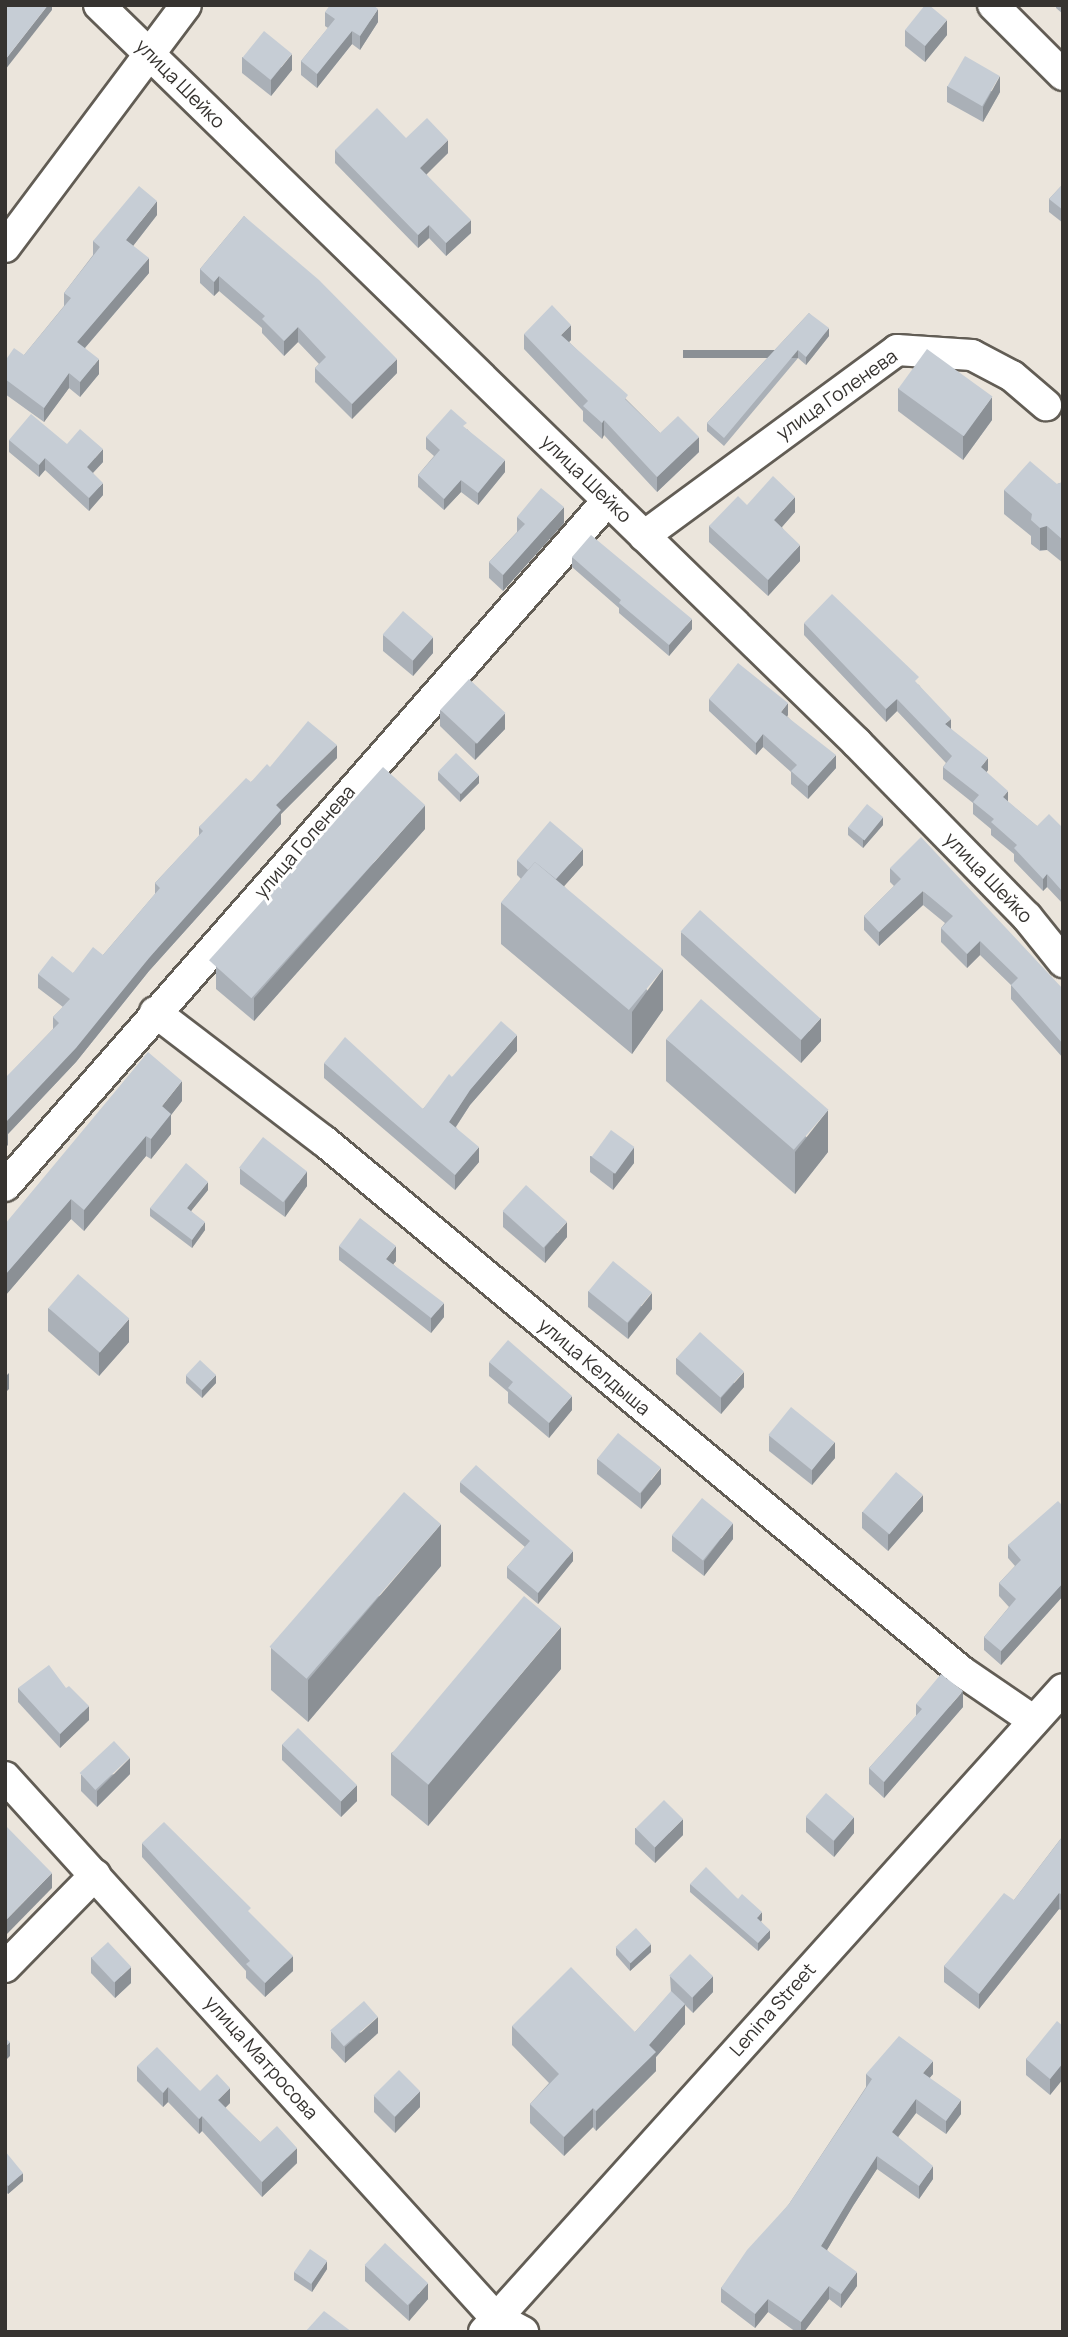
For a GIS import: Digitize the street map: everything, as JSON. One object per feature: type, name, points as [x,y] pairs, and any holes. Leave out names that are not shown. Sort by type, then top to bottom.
[{"type":"street","name":"улица Шейко","points":[[99,5],[857,743],[1027,917],[1063,962]]},
{"type":"street","points":[[5,247],[186,5]]},
{"type":"street","points":[[993,5],[1063,75]]},
{"type":"street","name":"улица Голенева","points":[[644,536],[897,350],[972,355],[1012,376],[1046,405]]},
{"type":"street","name":"улица Голенева","points":[[5,1186],[155,1012],[608,500]]},
{"type":"street","name":"улица Келдыша","points":[[155,1012],[324,1140],[961,1671],[1034,1721]]},
{"type":"street","name":"Lenina Street","points":[[489,2324],[1063,1689]]},
{"type":"street","name":"улица Матросова","points":[[5,1777],[95,1875],[489,2324],[523,2332]]},
{"type":"street","points":[[5,1968],[95,1875]]},
{"type":"building","points":[[5,5],[48,5],[5,60]]},
{"type":"building","points":[[330,5],[373,5],[378,9],[360,36],[352,31],[317,74],[301,61],[335,19],[325,12]]},
{"type":"building","points":[[925,5],[929,5],[947,20],[925,46],[905,30]]},
{"type":"building","points":[[264,31],[292,54],[271,80],[243,57]]},
{"type":"building","points":[[965,56],[1000,76],[982,106],[948,86]]},
{"type":"building","points":[[377,108],[406,138],[427,118],[448,140],[420,168],[471,220],[446,243],[429,225],[418,235],[335,150]]},
{"type":"building","points":[[1063,184],[1063,210],[1049,199]]},
{"type":"building","points":[[139,186],[157,201],[126,240],[149,258],[77,342],[99,359],[80,382],[69,373],[44,408],[5,379],[5,361],[14,348],[24,355],[71,298],[64,293],[100,247],[93,241]]},
{"type":"building","points":[[244,216],[319,280],[397,359],[352,404],[315,368],[326,357],[298,327],[284,341],[262,319],[265,316],[219,276],[214,282],[200,269]]},
{"type":"building","points":[[552,305],[571,325],[561,335],[628,395],[625,399],[660,433],[678,416],[699,437],[657,477],[604,420],[602,423],[583,406],[588,401],[524,334]]},
{"type":"building","points":[[809,313],[829,328],[806,357],[798,350],[724,438],[707,423]]},
{"type":"building","points":[[927,349],[993,397],[964,436],[898,389]]},
{"type":"building","points":[[451,409],[467,423],[463,426],[505,460],[478,493],[461,480],[444,499],[418,475],[440,450],[426,437]]},
{"type":"building","points":[[31,414],[67,444],[80,429],[103,449],[87,467],[103,483],[89,498],[45,458],[39,465],[9,440]]},
{"type":"building","points":[[1030,461],[1057,484],[1063,482],[1063,540],[1047,526],[1040,528],[1031,520],[1032,514],[1004,490]]},
{"type":"building","points":[[773,476],[795,497],[774,520],[800,545],[768,580],[709,526],[738,496],[747,505]]},
{"type":"building","points":[[541,488],[564,507],[503,575],[489,562],[525,524],[517,517]]},
{"type":"building","points":[[591,535],[692,619],[669,645],[619,603],[621,600],[572,557]]},
{"type":"building","points":[[832,594],[919,677],[915,681],[951,719],[945,724],[988,758],[981,767],[1008,791],[1003,797],[1037,826],[1049,814],[1063,828],[1063,892],[1047,874],[1043,879],[1014,848],[1017,845],[991,822],[994,819],[973,802],[979,795],[943,767],[952,756],[897,699],[886,709],[804,623]]},
{"type":"building","points":[[403,611],[433,637],[413,661],[383,634]]},
{"type":"building","points":[[738,663],[788,703],[781,712],[836,755],[808,786],[791,771],[797,765],[763,734],[756,743],[709,699]]},
{"type":"building","points":[[469,679],[506,713],[477,744],[440,710]]},
{"type":"building","points":[[308,721],[337,745],[276,805],[281,810],[149,958],[76,1048],[5,1123],[5,1078],[59,1023],[53,1017],[70,999],[38,974],[52,956],[73,973],[93,947],[103,955],[160,888],[155,883],[203,831],[199,827],[246,778],[251,782],[267,764],[270,767]]},
{"type":"building","points":[[456,753],[479,775],[461,794],[438,772]]},
{"type":"building","points":[[383,767],[425,805],[251,998],[209,960]]},
{"type":"building","points":[[867,804],[883,817],[864,841],[848,827]]},
{"type":"building","points":[[550,821],[583,849],[556,879],[535,862],[528,870],[517,860]]},
{"type":"building","points":[[921,837],[1063,989],[1063,1044],[1011,985],[1018,978],[980,941],[967,954],[941,928],[953,916],[923,891],[879,932],[864,916],[901,879],[890,868]]},
{"type":"building","points":[[535,862],[663,969],[629,1010],[501,903]]},
{"type":"building","points":[[700,910],[820,1018],[801,1040],[681,932]]},
{"type":"building","points":[[701,999],[829,1110],[794,1150],[666,1039]]},
{"type":"building","points":[[501,1021],[517,1035],[470,1090],[449,1122],[479,1147],[455,1175],[324,1063],[345,1037],[423,1109],[449,1074],[452,1077]]},
{"type":"building","points":[[148,1052],[182,1081],[162,1106],[171,1114],[151,1139],[146,1136],[84,1210],[71,1199],[5,1275],[5,1224]]},
{"type":"building","points":[[611,1130],[634,1147],[615,1174],[592,1157]]},
{"type":"building","points":[[263,1137],[307,1171],[283,1202],[239,1168]]},
{"type":"building","points":[[186,1163],[208,1182],[187,1208],[205,1222],[192,1240],[150,1208]]},
{"type":"building","points":[[526,1185],[567,1222],[543,1248],[503,1211]]},
{"type":"building","points":[[360,1218],[396,1246],[386,1259],[444,1303],[431,1318],[339,1246]]},
{"type":"building","points":[[613,1261],[652,1292],[627,1323],[588,1291]]},
{"type":"building","points":[[78,1274],[129,1319],[100,1353],[48,1308]]},
{"type":"building","points":[[700,1332],[744,1371],[720,1397],[677,1358]]},
{"type":"building","points":[[508,1340],[572,1396],[549,1423],[508,1388],[513,1382],[489,1362]]},
{"type":"building","points":[[200,1360],[216,1375],[202,1390],[186,1375]]},
{"type":"building","points":[[791,1407],[835,1442],[812,1470],[768,1435]]},
{"type":"building","points":[[618,1433],[661,1468],[640,1493],[597,1459]]},
{"type":"building","points":[[476,1465],[573,1551],[538,1593],[507,1567],[530,1541],[460,1482]]},
{"type":"building","points":[[896,1472],[923,1494],[889,1534],[863,1512]]},
{"type":"building","points":[[404,1492],[441,1524],[306,1679],[270,1647]]},
{"type":"building","points":[[702,1498],[733,1523],[703,1560],[672,1535]]},
{"type":"building","points":[[1058,1501],[1063,1506],[1063,1583],[1001,1651],[984,1637],[1016,1599],[999,1583],[1021,1560],[1008,1545]]},
{"type":"building","points":[[524,1596],[561,1627],[428,1785],[392,1754]]},
{"type":"building","points":[[49,1665],[66,1688],[69,1686],[89,1706],[60,1734],[18,1688]]},
{"type":"building","points":[[941,1674],[963,1691],[884,1782],[869,1768],[922,1709],[916,1704]]},
{"type":"building","points":[[298,1728],[357,1785],[341,1802],[282,1745]]},
{"type":"building","points":[[114,1741],[130,1758],[95,1790],[80,1773]]},
{"type":"building","points":[[826,1793],[854,1817],[834,1841],[806,1816]]},
{"type":"building","points":[[664,1800],[683,1819],[655,1847],[636,1828]]},
{"type":"building","points":[[164,1822],[251,1908],[248,1911],[293,1956],[265,1983],[246,1964],[250,1961],[142,1843]]},
{"type":"building","points":[[5,1825],[52,1873],[5,1921]]},
{"type":"building","points":[[1063,1836],[1063,1895],[1059,1893],[979,1994],[944,1966],[1004,1893],[1014,1900]]},
{"type":"building","points":[[706,1867],[738,1899],[742,1894],[762,1912],[757,1918],[770,1930],[758,1943],[690,1884]]},
{"type":"building","points":[[636,1928],[651,1944],[631,1963],[616,1947]]},
{"type":"building","points":[[108,1942],[131,1967],[114,1983],[91,1958]]},
{"type":"building","points":[[690,1954],[713,1976],[692,1998],[669,1976]]},
{"type":"building","points":[[571,1967],[635,2032],[671,1991],[685,2004],[649,2045],[656,2052],[596,2111],[593,2108],[564,2137],[530,2104],[559,2074],[512,2026]]},
{"type":"building","points":[[364,2001],[378,2017],[344,2046],[330,2031]]},
{"type":"building","points":[[1057,2021],[1063,2026],[1063,2063],[1050,2079],[1026,2059]]},
{"type":"building","points":[[899,2036],[933,2061],[923,2073],[961,2100],[946,2121],[916,2099],[892,2132],[933,2166],[919,2186],[877,2156],[821,2246],[857,2272],[841,2294],[829,2286],[801,2322],[768,2299],[755,2314],[721,2288],[747,2250],[789,2204],[872,2079],[866,2074]]},
{"type":"building","points":[[157,2047],[200,2091],[217,2074],[230,2088],[218,2100],[260,2142],[277,2126],[297,2148],[262,2182],[202,2116],[199,2119],[168,2087],[163,2093],[137,2066]]},
{"type":"building","points":[[399,2070],[420,2091],[395,2117],[374,2095]]},
{"type":"building","points":[[5,2151],[23,2173],[8,2186],[5,2183]]},
{"type":"building","points":[[385,2243],[428,2283],[408,2305],[365,2265]]},
{"type":"building","points":[[310,2249],[327,2261],[311,2284],[294,2272]]},
{"type":"building","points":[[324,2311],[352,2332],[305,2332]]}]
